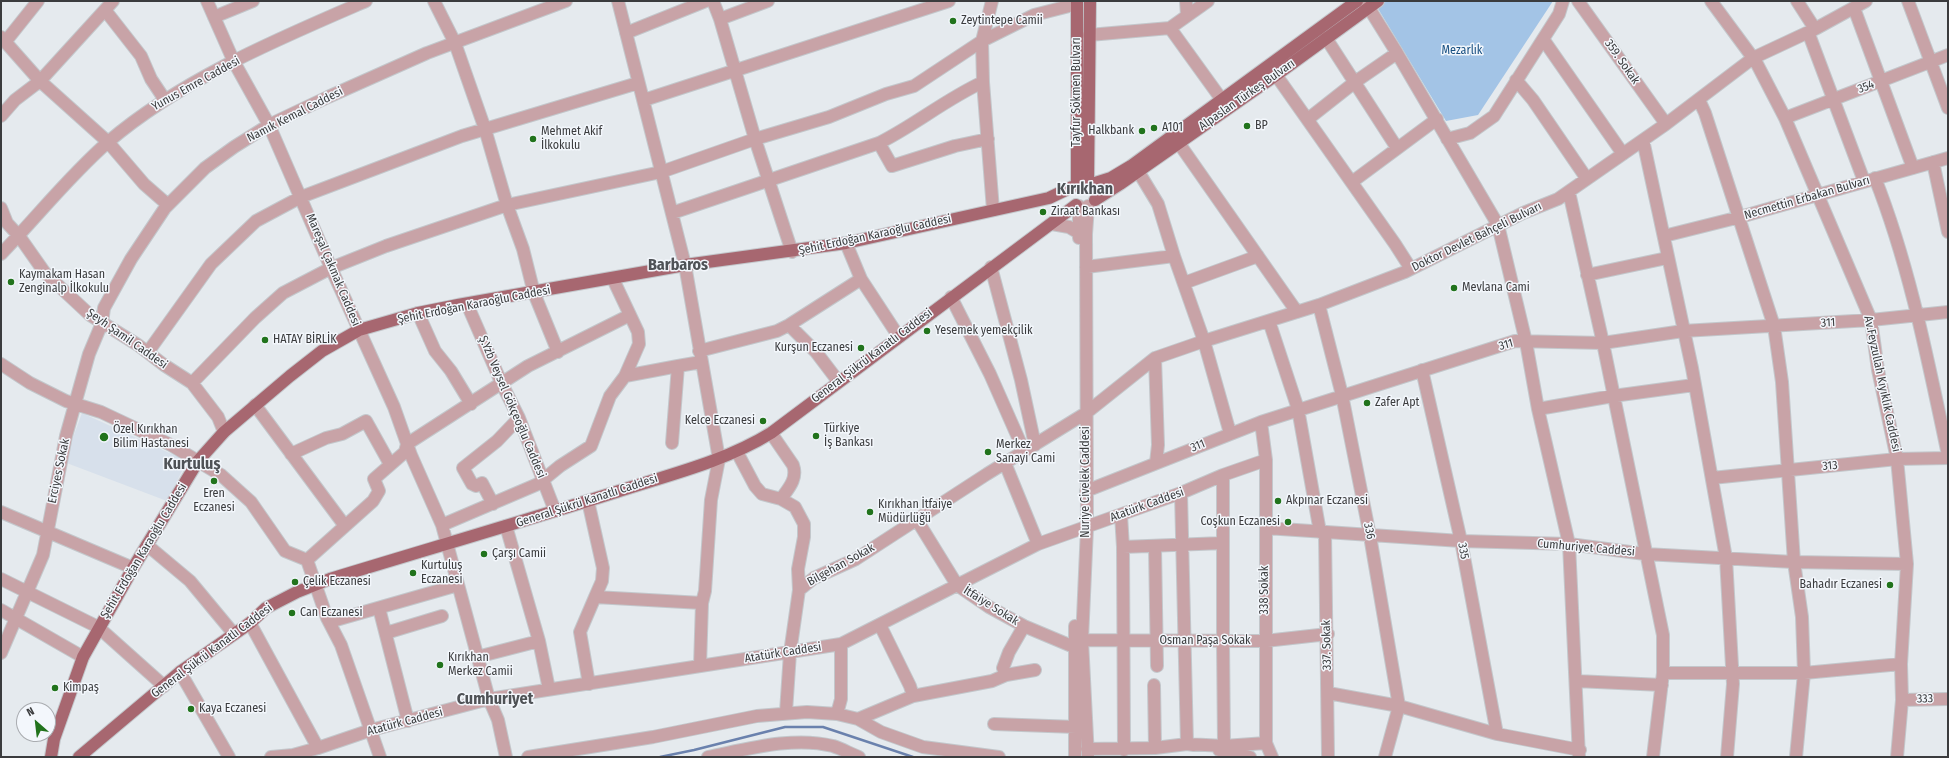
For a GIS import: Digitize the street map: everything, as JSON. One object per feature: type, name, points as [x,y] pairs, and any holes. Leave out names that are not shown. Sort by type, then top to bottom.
[{"type":"main road","name":"Tayfur Sökmen Bulvarı","points":[[1082,184],[1090,1]]},
{"type":"main road","name":"Alpaslan Türkeş Bulvarı","points":[[1082,184],[1111,178],[1131,166],[1357,1]]},
{"type":"main road","name":"Tayfur Sökmen Bulvarı","points":[[1077,3],[1082,184]]},
{"type":"main road","name":"Alpaslan Türkeş Bulvarı","points":[[1084,204],[1138,171],[1276,75],[1326,38],[1369,3]]},
{"type":"main road","name":"Nuriye Civelek Caddesi","points":[[1082,184],[1096,189],[1084,204],[1070,197],[1082,184]]},
{"type":"main road","name":"Şehit Erdoğan Karaoğlu Caddesi","points":[[51,757],[54,739],[83,657],[133,568],[198,461],[224,432],[322,350],[359,330],[418,313],[685,265],[792,252],[846,243],[1049,198],[1082,184]]},
{"type":"main road","name":"General Şükrü Kanatlı Caddesi","points":[[79,757],[180,672],[250,623],[266,608],[315,584],[588,501],[737,452],[771,433],[991,267],[1052,224],[1084,204]]},
{"type":"street","points":[[38,1],[3,39],[40,80],[108,142],[144,184],[168,205]]},
{"type":"street","name":"Mareşal Çakmak Caddesi","points":[[207,1],[234,62],[270,125],[331,268],[394,407],[407,444],[442,525],[489,699],[498,720],[506,757]]},
{"type":"street","points":[[214,17],[253,1]]},
{"type":"street","name":"Yunus Emre Caddesi","points":[[1,254],[19,236],[69,179],[108,142],[165,100],[234,62],[317,22],[366,1]]},
{"type":"street","points":[[434,1],[455,43],[485,129],[507,205],[523,249],[534,293],[558,352]]},
{"type":"street","name":"Namık Kemal Caddesi","points":[[102,323],[104,308],[131,259],[168,205],[205,168],[270,125],[342,90],[455,43],[566,1]]},
{"type":"street","points":[[618,1],[685,265],[718,459],[710,500],[705,591],[702,603],[700,666]]},
{"type":"street","points":[[626,33],[706,1]]},
{"type":"street","points":[[713,1],[720,19],[755,139],[770,180],[792,252]]},
{"type":"street","points":[[720,19],[768,1]]},
{"type":"street","points":[[644,100],[948,1]]},
{"type":"street","points":[[992,1],[982,41],[983,82],[993,210]]},
{"type":"street","points":[[1186,1],[1187,15]]},
{"type":"street","points":[[1089,35],[1170,28],[1208,1]]},
{"type":"street","points":[[1447,139],[1470,134],[1494,116],[1559,14],[1563,1]]},
{"type":"street","name":"359. Sokak","points":[[1578,1],[1666,124]]},
{"type":"street","name":"Av.Feyzullah Kıyıklık Caddesi","points":[[1711,1],[1755,60],[1784,118],[1871,320],[1878,370],[1897,459],[1907,564],[1900,664],[1902,700],[1897,757]]},
{"type":"street","points":[[1797,1],[1812,33],[1834,98],[1870,180],[1890,217],[1918,316],[1948,455]]},
{"type":"street","name":"Doktor Devlet Bahçeli Bulvarı","points":[[1856,10],[1866,1]]},
{"type":"street","name":"Doktor Devlet Bahçeli Bulvarı","points":[[1083,415],[1155,358],[1204,340],[1319,305],[1411,269],[1498,225],[1558,199],[1755,60],[1875,1]]},
{"type":"street","points":[[1908,1],[1948,108]]},
{"type":"street","points":[[192,383],[255,318],[283,293],[331,268],[386,246],[507,205],[661,172],[755,139],[829,117],[886,94],[914,86],[982,41],[1034,14],[1077,3]]},
{"type":"street","points":[[1328,694],[1399,706],[1497,734],[1579,753],[1569,544],[1538,409],[1526,342],[1498,225],[1369,3]]},
{"type":"street","points":[[1,116],[15,100],[40,80],[109,6],[141,56],[151,79],[165,100]]},
{"type":"street","points":[[1856,10],[1913,168]]},
{"type":"street","points":[[1170,28],[1222,100]]},
{"type":"street","points":[[1326,38],[1397,148]]},
{"type":"street","points":[[1543,39],[1623,154]]},
{"type":"street","points":[[1308,119],[1355,82],[1397,52]]},
{"type":"street","name":"354","points":[[1784,118],[1948,55]]},
{"type":"street","points":[[1276,75],[1352,182],[1411,269]]},
{"type":"street","points":[[1516,80],[1533,100],[1587,179]]},
{"type":"street","points":[[672,212],[879,143],[906,130],[958,94],[983,82]]},
{"type":"street","points":[[148,352],[211,264],[256,221],[302,197],[349,178],[485,129],[638,83]]},
{"type":"street","points":[[1699,100],[1705,113],[1740,217],[1774,326],[1782,382],[1794,562],[1802,617],[1804,673],[1796,757]]},
{"type":"street","points":[[1352,182],[1437,119]]},
{"type":"street","points":[[879,143],[892,166],[954,146],[988,139]]},
{"type":"street","points":[[1643,140],[1664,236],[1667,258],[1692,368],[1726,558],[1733,674],[1727,757]]},
{"type":"street","points":[[1178,142],[1296,312]]},
{"type":"street","name":"Necmettin Erbakan Bulvarı","points":[[1664,236],[1740,217],[1948,158]]},
{"type":"street","points":[[1933,162],[1948,232]]},
{"type":"street","points":[[1138,171],[1158,204],[1174,256],[1204,340],[1230,433]]},
{"type":"street","points":[[1569,192],[1603,342],[1645,554],[1663,635],[1663,679],[1653,757]]},
{"type":"street","name":"Nuriye Civelek Caddesi","points":[[1075,757],[1078,643],[1086,491],[1079,233],[1084,204]]},
{"type":"street","name":"Nuriye Civelek Caddesi","points":[[1083,528],[1083,415],[1086,267],[1084,204]]},
{"type":"street","name":"Şeyh Şamil Caddesi","points":[[1,208],[6,222],[19,236],[44,273],[90,315],[148,352],[164,365],[192,383],[218,417],[224,432]]},
{"type":"street","points":[[1052,224],[1070,227],[1079,233]]},
{"type":"street","points":[[846,243],[861,279],[899,337]]},
{"type":"street","points":[[1086,267],[1174,256]]},
{"type":"street","points":[[1184,283],[1258,256]]},
{"type":"street","points":[[1587,275],[1667,258]]},
{"type":"street","points":[[991,267],[1021,380],[1035,445]]},
{"type":"street","points":[[442,525],[520,493],[543,480],[591,446],[610,396],[625,376],[639,344],[638,332],[613,279]]},
{"type":"street","points":[[625,376],[678,366],[789,325],[861,279]]},
{"type":"street","points":[[951,297],[990,374],[1024,451]]},
{"type":"street","name":"Ş.Yzb Veysel Gökçeoğlu Caddesi","points":[[467,304],[501,382],[519,418],[555,511]]},
{"type":"street","name":"336","points":[[1319,305],[1342,395],[1370,536],[1399,706],[1385,757]]},
{"type":"street","name":"311","points":[[1086,491],[1230,433],[1298,409],[1515,341],[1603,342],[1683,331],[1871,320],[1948,312]]},
{"type":"street","points":[[418,313],[435,351],[451,371],[470,404]]},
{"type":"street","points":[[307,560],[373,501],[379,491],[374,479],[405,452],[407,444],[528,366],[630,315]]},
{"type":"street","name":"337. Sokak","points":[[1269,321],[1298,409],[1322,532],[1328,634],[1328,757]]},
{"type":"street","name":"Erciyes Sokak","points":[[1,654],[26,591],[43,555],[66,436],[89,354],[102,323]]},
{"type":"street","points":[[789,325],[816,352],[838,381]]},
{"type":"street","points":[[1155,358],[1158,445],[1156,463]]},
{"type":"street","points":[[1,364],[30,383],[76,404],[101,412],[171,445],[221,475],[251,502],[285,551],[307,560],[329,622],[340,644],[380,757]]},
{"type":"street","points":[[672,443],[678,366]]},
{"type":"street","name":"335","points":[[1422,370],[1461,541],[1497,734]]},
{"type":"street","points":[[1538,409],[1613,396],[1694,385]]},
{"type":"street","points":[[255,406],[345,526]]},
{"type":"street","name":"Bilgehan Sokak","points":[[799,590],[814,578],[856,559],[1005,463],[1083,415]]},
{"type":"street","points":[[493,504],[482,483],[476,486],[472,484],[463,468],[497,441],[519,418]]},
{"type":"street","points":[[291,454],[326,438],[342,434],[366,421],[390,464]]},
{"type":"street","name":"338 Sokak","points":[[1261,422],[1266,460],[1266,743],[1272,757]]},
{"type":"street","points":[[771,433],[793,465],[795,471],[795,477],[781,499]]},
{"type":"street","points":[[737,452],[755,486],[762,494],[781,499],[795,508],[804,524],[804,537],[798,569],[799,590],[790,653],[786,712]]},
{"type":"street","name":"313","points":[[1712,478],[1897,459],[1948,458]]},
{"type":"street","name":"Atatürk Caddesi","points":[[271,757],[293,755],[371,730],[489,699],[841,644],[1038,544],[1181,493],[1223,475],[1266,460]]},
{"type":"street","points":[[1005,463],[1038,544]]},
{"type":"street","points":[[1223,475],[1224,746]]},
{"type":"street","points":[[1181,493],[1187,744]]},
{"type":"street","points":[[588,501],[603,568],[602,581],[580,632],[589,684]]},
{"type":"street","points":[[1,512],[133,568]]},
{"type":"street","points":[[1121,515],[1123,547],[1124,750]]},
{"type":"street","name":"İtfaiye Sokak","points":[[916,520],[957,585],[989,607],[1024,626],[1078,643]]},
{"type":"street","points":[[506,526],[539,641],[549,689]]},
{"type":"street","name":"Cumhuriyet Caddesi","points":[[1266,528],[1461,541],[1569,544],[1645,554],[1794,562],[1907,564]]},
{"type":"street","points":[[1123,547],[1155,547],[1223,543]]},
{"type":"street","points":[[147,545],[190,581],[234,634]]},
{"type":"street","points":[[1155,547],[1156,640],[1158,666]]},
{"type":"street","points":[[1,579],[98,628],[164,686]]},
{"type":"street","points":[[329,622],[458,585]]},
{"type":"street","points":[[595,597],[702,603]]},
{"type":"street","points":[[379,608],[408,720]]},
{"type":"street","points":[[1,610],[83,657]]},
{"type":"street","points":[[386,633],[442,616]]},
{"type":"street","points":[[250,623],[318,748]]},
{"type":"street","points":[[880,625],[910,686],[913,696]]},
{"type":"street","points":[[1006,674],[1004,668],[1009,652],[1024,626]]},
{"type":"street","name":"Osman Paşa Sokak","points":[[1078,643],[1156,640],[1265,641],[1328,634]]},
{"type":"street","points":[[477,657],[539,641]]},
{"type":"street","name":"Nuriye Civelek Caddesi","points":[[1078,643],[1085,754]]},
{"type":"street","points":[[837,714],[842,699],[841,644]]},
{"type":"street","points":[[1576,681],[1663,679],[1733,674],[1804,673],[1900,664]]},
{"type":"street","points":[[858,719],[913,696],[992,682],[1006,674],[1035,670]]},
{"type":"street","points":[[180,672],[229,757]]},
{"type":"street","points":[[1154,685],[1155,748]]},
{"type":"street","name":"333","points":[[1902,700],[1948,699]]},
{"type":"street","points":[[528,757],[653,737],[757,716],[786,712],[837,714],[858,719],[881,732],[923,748],[999,757]]},
{"type":"street","points":[[994,724],[1076,727]]},
{"type":"street","points":[[708,757],[766,746],[804,742],[833,746],[859,757]]},
{"type":"street","points":[[1085,754],[1187,744],[1224,746],[1266,743]]},
{"type":"street","points":[[1187,744],[1250,757]]},
{"type":"shaded area","name":"Özel Kırıkhan Bilim Hastanesi","points":[[82,413],[187,461],[167,501],[64,462]]},
{"type":"green space","name":"Mezarlık","points":[[1386,1],[1553,1],[1478,115],[1446,121],[1377,7]]},
{"type":"waterway","points":[[660,757],[785,727],[823,727],[913,757]]},
{"type":"place","name":"Zeytintepe Camii","points":[[953,21]]},
{"type":"place","name":"BP","points":[[1247,126]]},
{"type":"place","name":"A101","points":[[1154,128]]},
{"type":"place","name":"Halkbank","points":[[1142,131]]},
{"type":"place","name":"Mehmet Akif İlkokulu","points":[[533,139]]},
{"type":"place","name":"Ziraat Bankası","points":[[1043,212]]},
{"type":"place","name":"Kaymakam Hasan Zenginalp İlkokulu","points":[[11,282]]},
{"type":"place","name":"Mevlana Cami","points":[[1454,288]]},
{"type":"place","name":"Yesemek yemekçilik","points":[[927,331]]},
{"type":"place","name":"HATAY BİRLİK","points":[[265,340]]},
{"type":"place","name":"Kurşun Eczanesi","points":[[861,348]]},
{"type":"place","name":"Zafer Apt","points":[[1367,403]]},
{"type":"place","name":"Kelce Eczanesi","points":[[763,421]]},
{"type":"place","name":"Türkiye İş Bankası","points":[[816,436]]},
{"type":"place","name":"Özel Kırıkhan Bilim Hastanesi","points":[[104,437]]},
{"type":"place","name":"Merkez Sanayi Cami","points":[[988,452]]},
{"type":"place","name":"Eren Eczanesi","points":[[214,481]]},
{"type":"place","name":"Akpınar Eczanesi","points":[[1278,501]]},
{"type":"place","name":"Kırıkhan İtfaiye Müdürlüğü","points":[[870,512]]},
{"type":"place","name":"Coşkun Eczanesi","points":[[1288,522]]},
{"type":"place","name":"Çarşı Camii","points":[[484,554]]},
{"type":"place","name":"Kurtuluş Eczanesi","points":[[413,573]]},
{"type":"place","name":"Çelik Eczanesi","points":[[295,582]]},
{"type":"place","name":"Bahadır Eczanesi","points":[[1890,585]]},
{"type":"place","name":"Can Eczanesi","points":[[292,613]]},
{"type":"place","name":"Kırıkhan Merkez Camii","points":[[440,665]]},
{"type":"place","name":"Kimpaş","points":[[55,688]]},
{"type":"place","name":"Kaya Eczanesi","points":[[191,709]]},
{"type":"district","name":"Kırıkhan","points":[[1085,190]]},
{"type":"district","name":"Barbaros","points":[[678,266]]},
{"type":"district","name":"Kurtuluş","points":[[192,465]]},
{"type":"district","name":"Cumhuriyet","points":[[495,700]]}]
